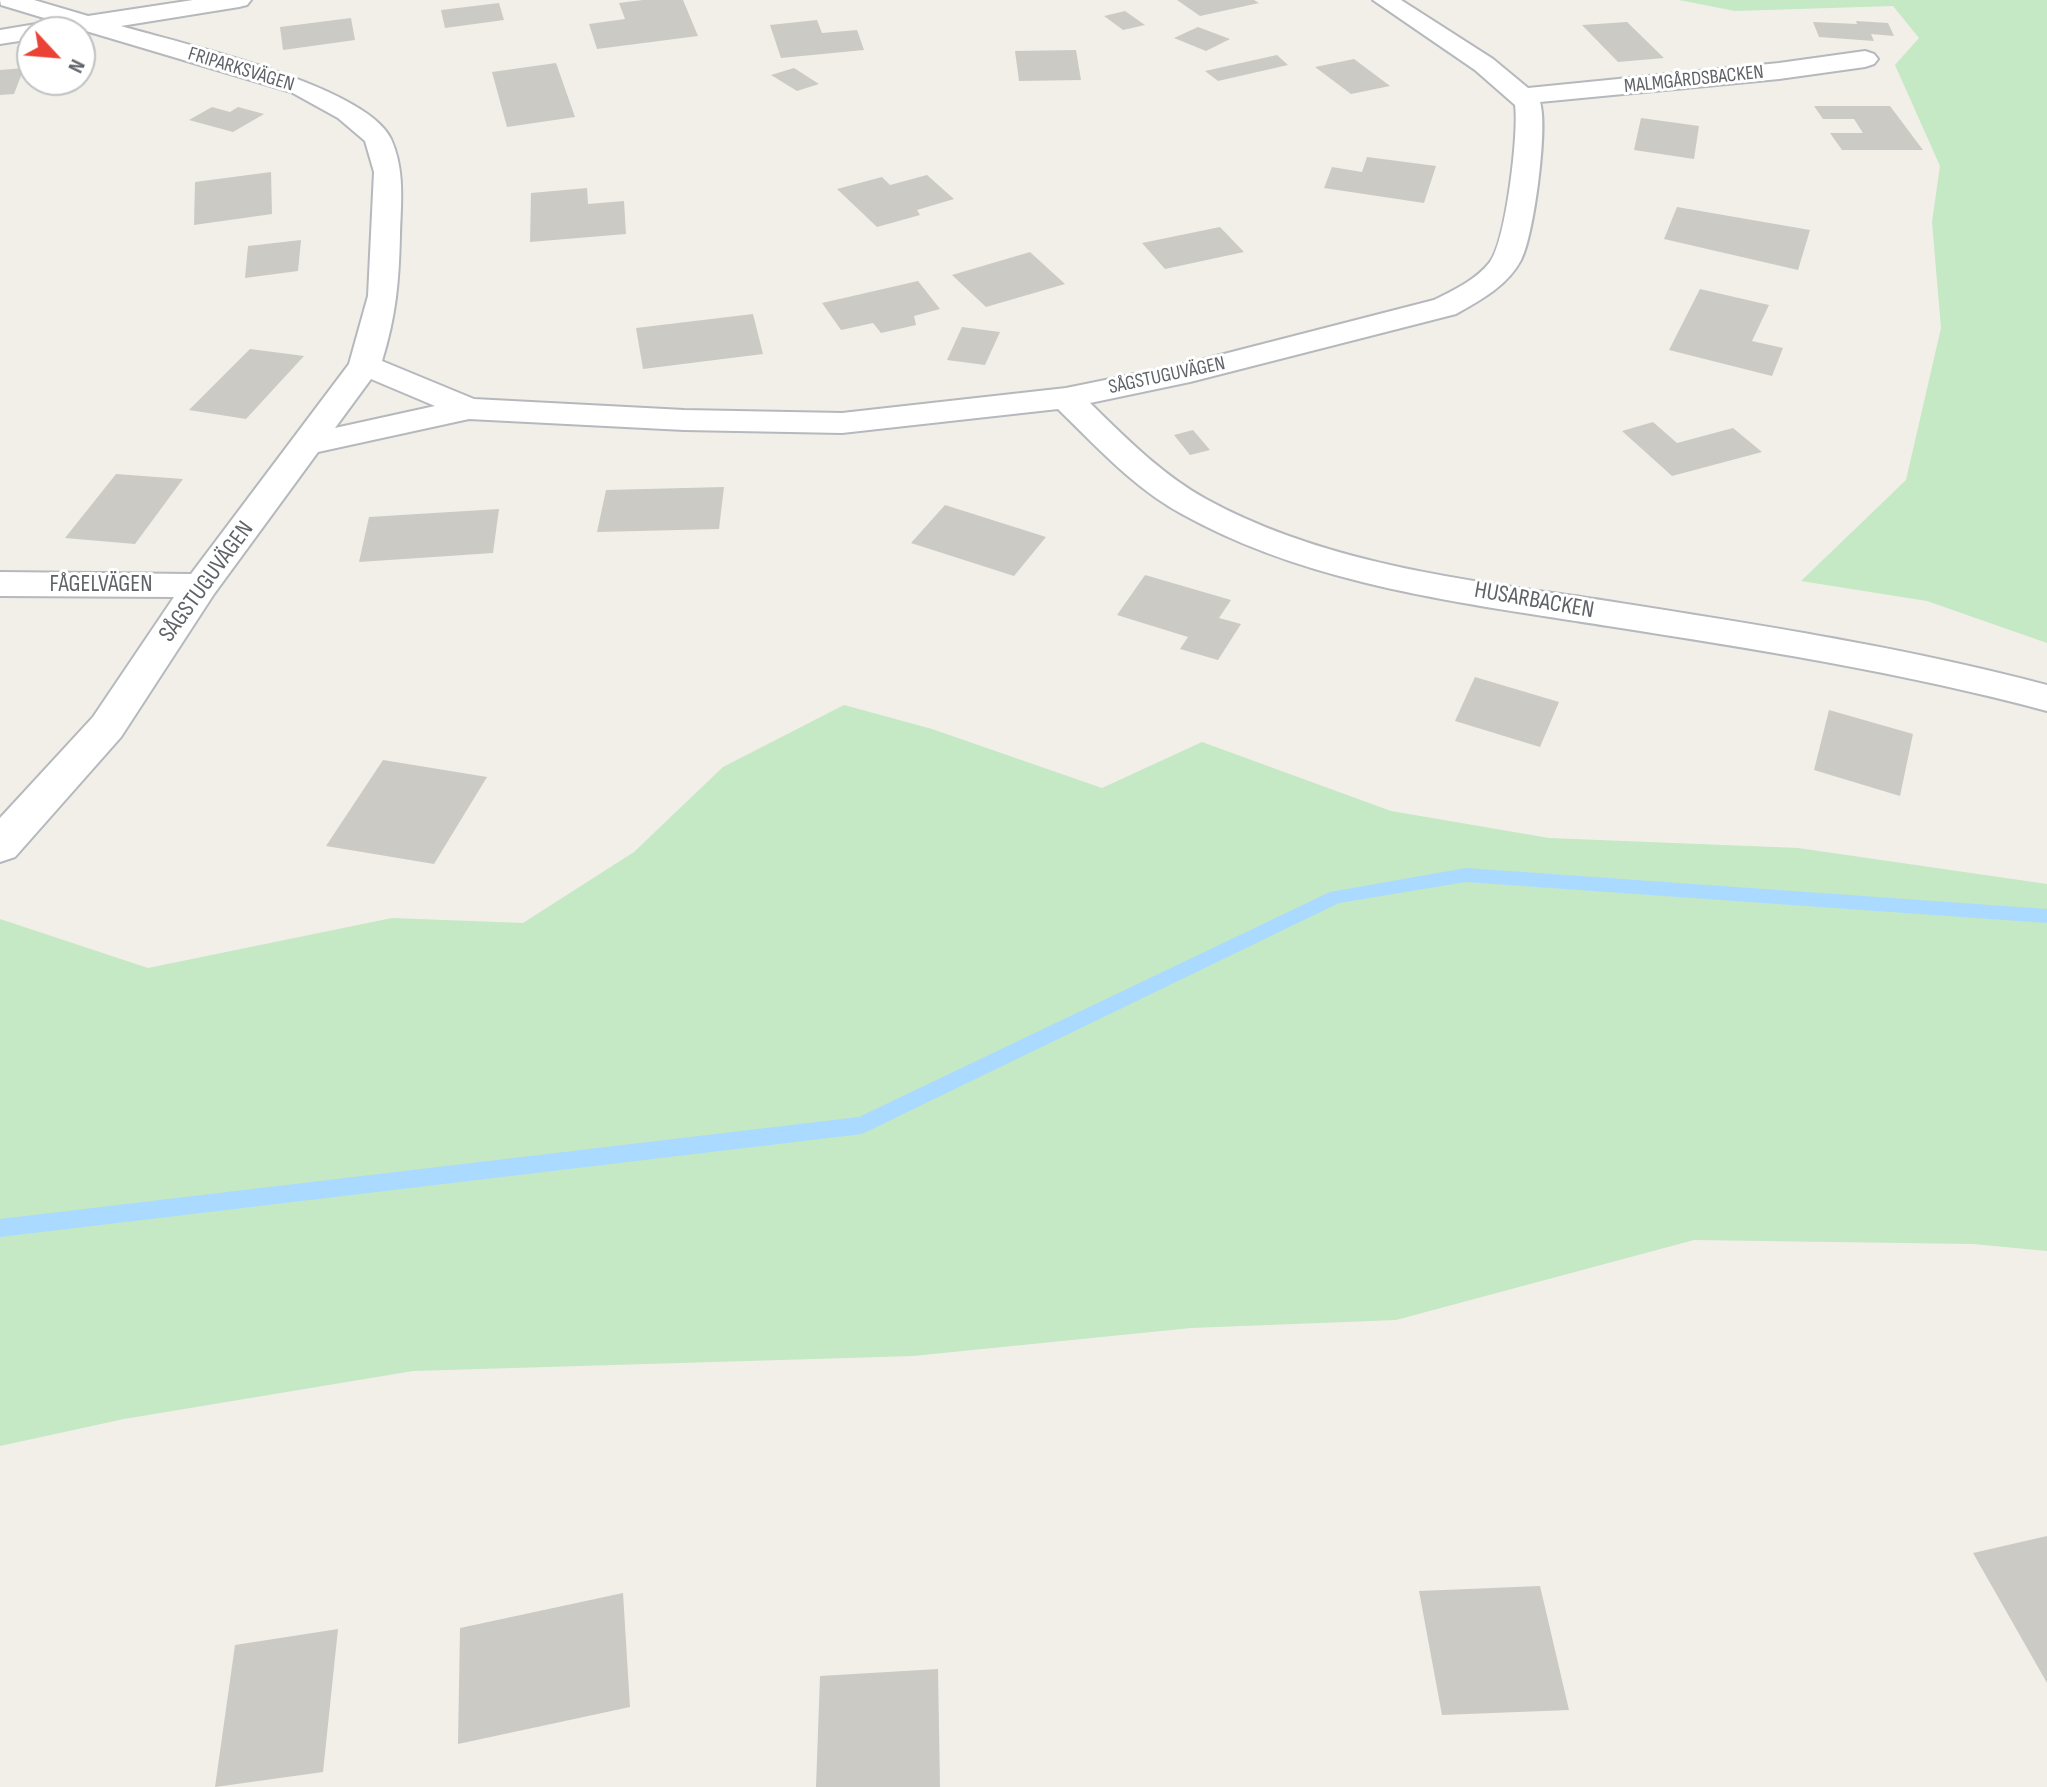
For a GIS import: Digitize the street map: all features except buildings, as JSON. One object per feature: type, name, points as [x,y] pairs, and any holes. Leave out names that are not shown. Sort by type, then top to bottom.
[{"type":"street","name":"FRIPARKSVÄGEN","points":[[9,0],[62,16]]},
{"type":"street","points":[[96,21],[239,0]]},
{"type":"street","points":[[1385,0],[1522,96]]},
{"type":"street","name":"FRIPARKSVÄGEN","points":[[96,26],[300,87],[347,112],[377,138],[388,172],[383,296],[379,320],[365,365],[309,444]]},
{"type":"street","name":"MALMGÅRDSBACKEN","points":[[1522,96],[1779,71],[1865,59]]},
{"type":"street","name":"SÅGSTUGUVÄGEN","points":[[0,846],[107,727],[201,586],[309,444],[469,409],[684,420],[842,423],[1066,398],[1190,372],[1421,314],[1445,307],[1475,291],[1495,275],[1509,256],[1516,232],[1530,131],[1530,108],[1522,96]]},
{"type":"street","name":"SÅGSTUGUVÄGEN","points":[[365,365],[469,409]]},
{"type":"street","name":"HUSARBACKEN","points":[[1066,398],[1149,476],[1193,506],[1299,552],[1488,595],[1773,640],[1995,683],[2047,698]]},
{"type":"street","name":"FÅGELVÄGEN","points":[[0,584],[201,586]]},
{"type":"green space","points":[[1679,0],[2047,0],[2047,643],[1927,601],[1801,581],[1906,480],[1941,328],[1932,222],[1940,166],[1895,65],[1919,38],[1893,6],[1735,11]]},
{"type":"green space","points":[[844,705],[932,729],[1102,788],[1202,742],[1391,811],[1549,838],[1798,848],[2047,884],[2047,1251],[1973,1244],[1694,1240],[1396,1320],[1191,1328],[913,1356],[413,1371],[124,1419],[0,1446],[0,919],[148,968],[392,918],[523,923],[634,852],[723,767]]},
{"type":"waterway","points":[[0,1228],[862,1125],[1336,897],[1466,875],[2047,916]]}]
